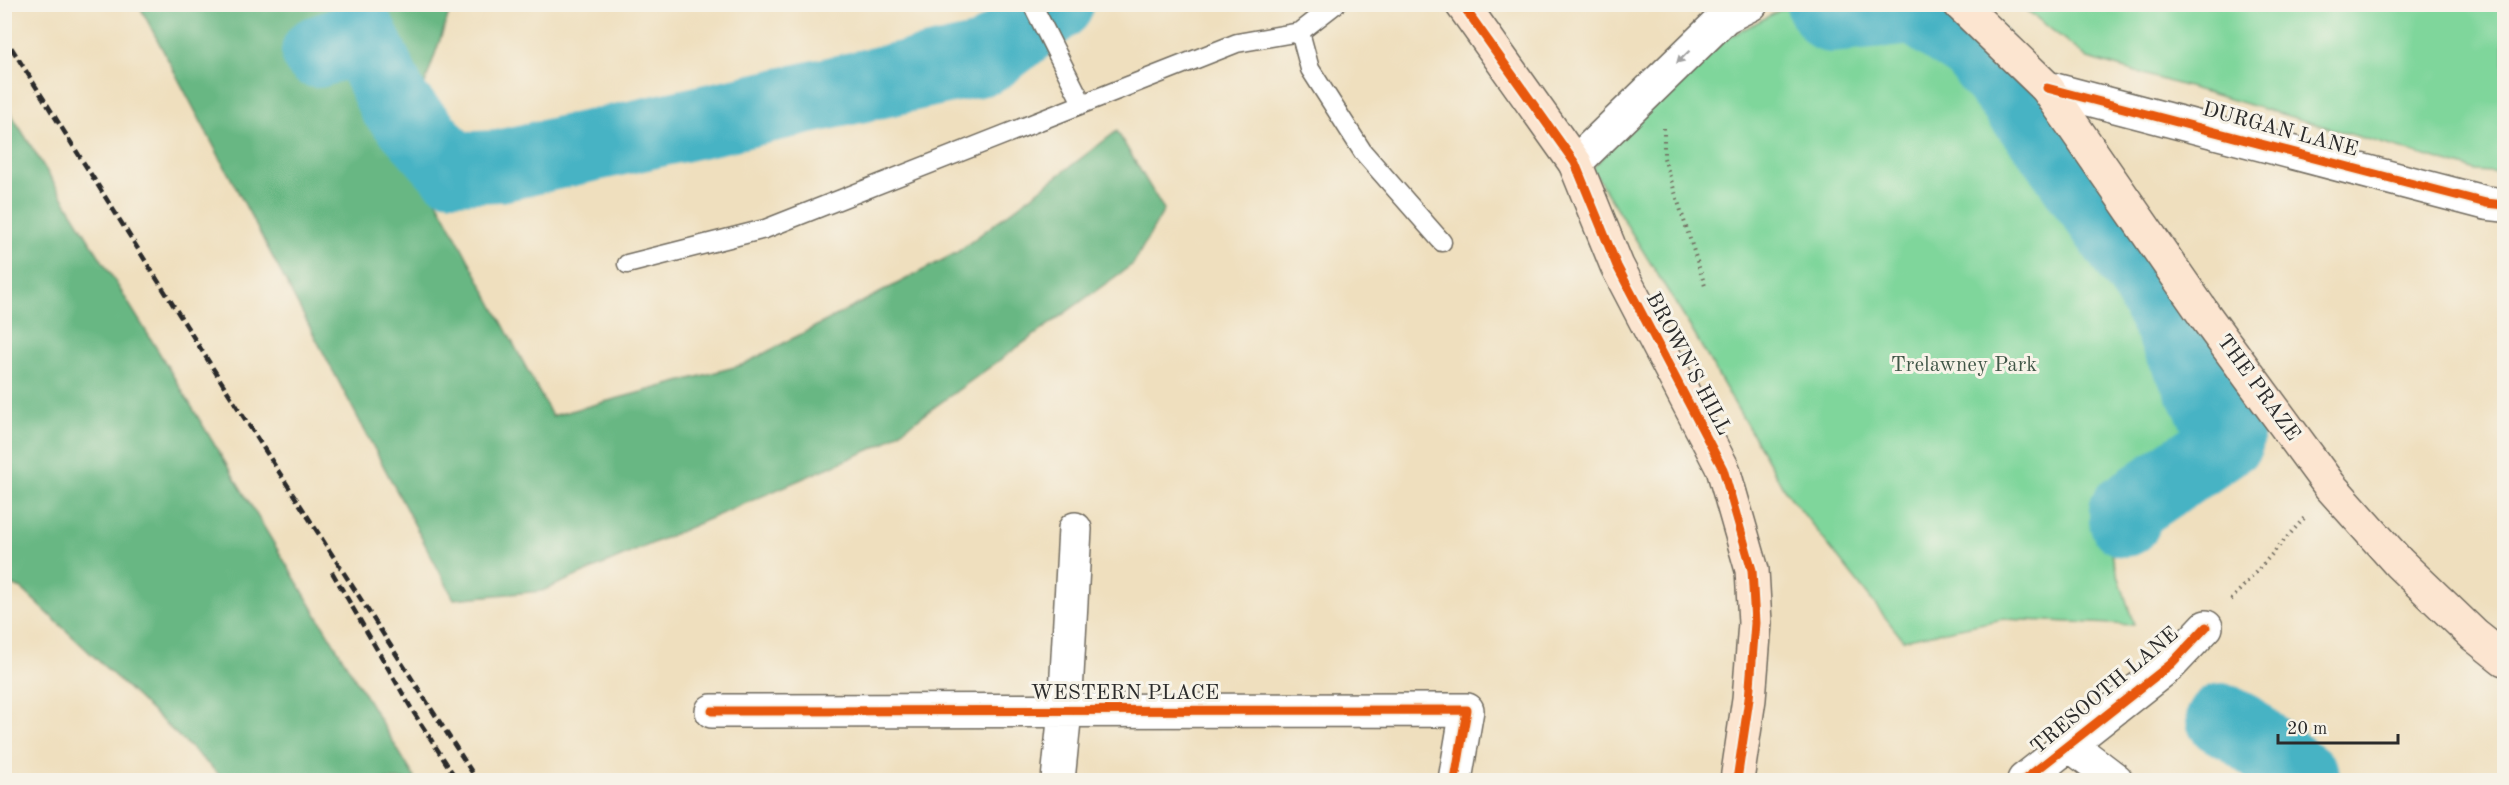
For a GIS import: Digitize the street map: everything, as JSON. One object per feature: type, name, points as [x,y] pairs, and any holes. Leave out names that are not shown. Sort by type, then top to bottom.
[{"type":"main road","name":"BROWN'S HILL","points":[[1462,4],[1575,163],[1617,266],[1723,469],[1752,570],[1755,623],[1749,699],[1737,780]]},
{"type":"main road","name":"THE PRAZE","points":[[1960,4],[2047,88],[2205,316],[2330,486],[2399,563],[2474,635],[2505,659]]},
{"type":"street","points":[[1575,163],[1643,96],[1738,11]]},
{"type":"street","name":"DURGAN LANE","points":[[2047,88],[2486,203],[2505,205]]},
{"type":"street","name":"WESTERN PLACE","points":[[1058,780],[1065,711],[1076,529]]},
{"type":"street","name":"TRESOOTH LANE","points":[[2024,780],[2171,664],[2206,627]]},
{"type":"street","name":"WESTERN PLACE","points":[[712,711],[1467,710],[1455,780]]},
{"type":"street","points":[[2070,744],[2116,780]]},
{"type":"lane","points":[[627,264],[765,229],[1238,43],[1300,32],[1336,4]]},
{"type":"lane","points":[[1033,5],[1082,103]]},
{"type":"lane","points":[[1300,32],[1310,69],[1363,152],[1442,242]]},
{"type":"path","points":[[1643,96],[1664,112],[1664,158],[1706,289]]},
{"type":"path","points":[[2206,627],[2330,486]]},
{"type":"green space","points":[[139,5],[452,5],[405,141],[552,416],[742,365],[956,253],[1117,131],[1164,210],[1133,264],[883,444],[542,591],[454,599]]},
{"type":"green space","name":"Trelawney Park","points":[[1790,5],[1949,5],[2047,106],[2272,421],[2105,534],[2134,625],[2003,619],[1903,640],[1784,489],[1689,325],[1592,169],[1648,103],[1729,37]]},
{"type":"green space","points":[[2020,5],[2500,5],[2504,17],[2504,173],[2477,171],[2088,58]]},
{"type":"green space","points":[[5,104],[157,349],[416,780],[225,780],[22,589],[5,583]]},
{"type":"waterway","points":[[317,52],[362,36],[393,102],[452,168],[499,166],[986,59],[1058,4]]},
{"type":"waterway","points":[[1822,4],[1831,17],[1915,9],[1974,48],[2050,144],[2149,286],[2228,440],[2125,510],[2125,521]]},
{"type":"waterway","points":[[2222,719],[2241,729],[2306,780]]},
{"type":"railway","points":[[4,36],[243,416],[477,780]]},
{"type":"railway","points":[[332,572],[414,713],[457,780]]},
{"type":"cycle path","points":[[1462,4],[1575,163],[1617,266],[1723,469],[1752,570],[1755,623],[1749,699],[1737,780]]},
{"type":"cycle path","points":[[2047,88],[2486,203],[2504,205]]},
{"type":"cycle path","points":[[2024,780],[2171,664],[2206,627]]},
{"type":"cycle path","points":[[712,711],[1467,710],[1455,780]]}]
